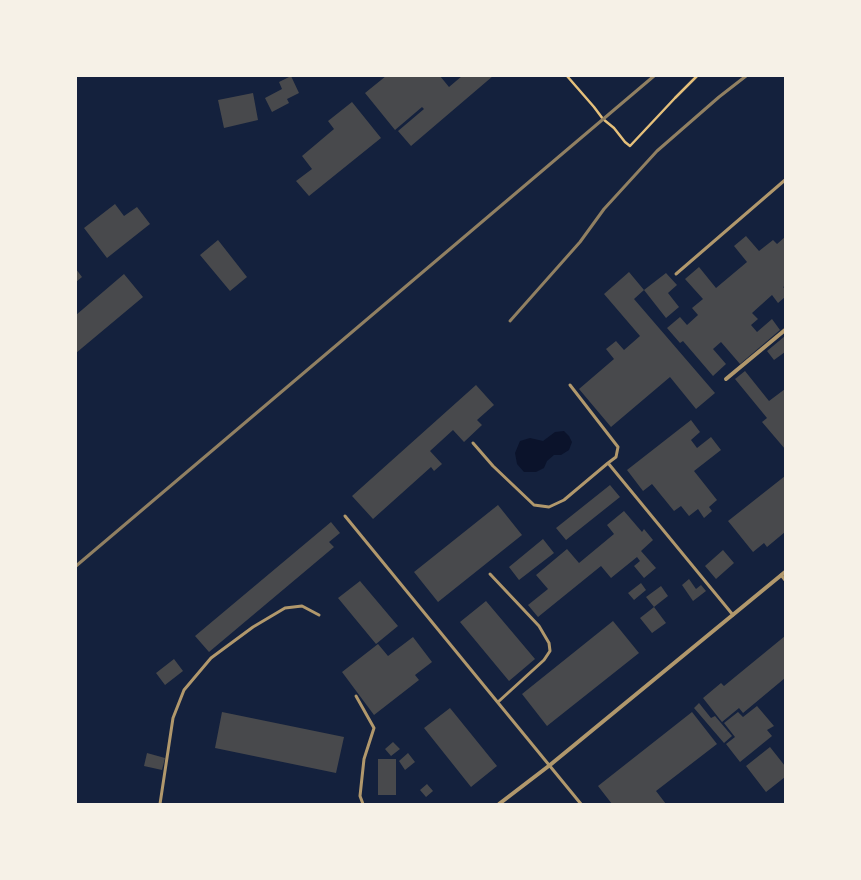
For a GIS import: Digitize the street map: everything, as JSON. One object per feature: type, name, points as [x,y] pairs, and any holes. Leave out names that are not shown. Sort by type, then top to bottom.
[{"type":"street","points":[[726,379],[785,330]]},
{"type":"street","points":[[499,804],[550,765],[785,572]]},
{"type":"lane","points":[[676,274],[785,180]]},
{"type":"lane","points":[[473,443],[503,476],[534,505],[550,507],[564,500],[616,457],[618,447],[570,385]]},
{"type":"lane","points":[[608,464],[733,615]]},
{"type":"lane","points":[[345,516],[581,804]]},
{"type":"lane","points":[[490,574],[539,626],[550,643],[550,651],[544,660],[498,702]]},
{"type":"lane","points":[[781,575],[785,580]]},
{"type":"lane","points":[[160,804],[173,718],[184,690],[211,658],[253,626],[285,608],[302,606],[319,615]]},
{"type":"lane","points":[[356,696],[374,728],[364,759],[360,796],[363,804]]},
{"type":"path","points":[[567,76],[603,119],[614,128],[630,146],[697,76]]},
{"type":"water","points":[[564,431],[572,442],[569,450],[561,455],[554,455],[547,461],[544,468],[536,472],[524,472],[517,464],[515,453],[520,441],[530,438],[543,441],[555,432]]},
{"type":"building","points":[[291,76],[299,93],[287,99],[289,103],[272,112],[265,98],[282,89],[279,82]]},
{"type":"building","points":[[386,76],[440,76],[449,87],[462,76],[493,76],[411,146],[398,131],[424,109],[422,107],[395,130],[365,93]]},
{"type":"building","points":[[253,93],[258,120],[224,128],[218,100]]},
{"type":"building","points":[[352,102],[381,138],[309,196],[296,181],[312,169],[302,156],[334,129],[328,121]]},
{"type":"building","points":[[115,204],[124,216],[137,207],[150,224],[107,258],[84,228]]},
{"type":"building","points":[[746,236],[759,251],[773,240],[777,244],[785,237],[785,286],[783,287],[785,289],[785,297],[778,303],[772,295],[752,313],[758,319],[751,325],[757,332],[772,319],[780,330],[740,364],[721,342],[713,349],[726,364],[713,376],[683,341],[680,343],[667,328],[680,317],[687,325],[698,315],[692,308],[703,299],[685,279],[699,267],[716,288],[747,262],[734,246]]},
{"type":"building","points":[[218,240],[247,277],[230,291],[200,255]]},
{"type":"building","points":[[76,269],[82,277],[76,282]]},
{"type":"building","points":[[629,272],[644,290],[634,299],[715,393],[696,409],[670,377],[611,427],[579,389],[614,359],[606,349],[616,341],[624,350],[640,336],[604,294]]},
{"type":"building","points":[[666,273],[677,285],[668,293],[679,307],[666,318],[644,290]]},
{"type":"building","points":[[124,274],[143,297],[76,353],[76,315]]},
{"type":"building","points":[[785,336],[785,352],[774,360],[767,351]]},
{"type":"building","points":[[745,371],[769,401],[785,389],[785,449],[762,422],[767,418],[735,379]]},
{"type":"building","points":[[476,385],[494,405],[477,420],[482,425],[464,442],[453,430],[430,451],[442,464],[434,471],[431,467],[373,519],[352,496]]},
{"type":"building","points":[[691,420],[700,432],[691,440],[697,448],[711,437],[721,450],[694,471],[717,500],[709,507],[712,511],[704,518],[698,509],[689,516],[681,506],[674,511],[652,484],[643,491],[627,470]]},
{"type":"building","points":[[785,476],[785,532],[767,547],[764,543],[753,552],[728,521]]},
{"type":"building","points":[[610,485],[620,497],[566,540],[556,528]]},
{"type":"building","points":[[498,505],[522,535],[438,602],[414,572]]},
{"type":"building","points":[[624,511],[642,532],[644,529],[653,540],[641,551],[656,568],[644,578],[634,566],[640,561],[637,557],[611,578],[601,566],[538,617],[528,605],[548,589],[536,575],[567,549],[579,563],[614,534],[607,525]]},
{"type":"building","points":[[331,522],[340,533],[329,542],[334,547],[209,652],[195,636]]},
{"type":"building","points":[[543,539],[554,553],[519,580],[509,567]]},
{"type":"building","points":[[723,550],[734,563],[716,579],[705,566]]},
{"type":"building","points":[[689,579],[696,589],[701,585],[706,591],[693,601],[682,585]]},
{"type":"building","points":[[360,581],[398,626],[376,644],[338,598]]},
{"type":"building","points":[[641,583],[646,590],[634,600],[628,593]]},
{"type":"building","points":[[661,586],[668,596],[654,607],[646,597]]},
{"type":"building","points":[[486,601],[535,659],[509,681],[460,622]]},
{"type":"building","points":[[654,607],[666,623],[652,633],[640,618]]},
{"type":"building","points":[[613,621],[639,653],[547,726],[522,694]]},
{"type":"building","points":[[785,636],[785,678],[743,713],[739,708],[722,722],[703,698],[721,683],[724,686]]},
{"type":"building","points":[[413,637],[432,662],[415,675],[419,680],[374,715],[342,672],[378,644],[388,656]]},
{"type":"building","points":[[174,659],[183,671],[165,685],[156,673]]},
{"type":"building","points":[[699,703],[711,718],[715,716],[732,736],[724,743],[694,708]]},
{"type":"building","points":[[757,706],[774,726],[767,730],[772,736],[740,762],[726,744],[735,737],[724,723],[738,712],[743,717]]},
{"type":"building","points":[[450,708],[497,766],[471,787],[424,728]]},
{"type":"building","points":[[222,712],[344,737],[336,773],[215,748]]},
{"type":"building","points":[[692,712],[717,744],[656,791],[666,804],[612,804],[598,786]]},
{"type":"building","points":[[393,742],[400,749],[391,756],[385,749]]},
{"type":"building","points":[[770,747],[785,766],[785,777],[766,792],[746,766]]},
{"type":"building","points":[[147,753],[165,758],[162,770],[144,766]]},
{"type":"building","points":[[408,753],[415,762],[405,770],[399,761]]},
{"type":"building","points":[[378,759],[396,759],[396,795],[378,795]]},
{"type":"building","points":[[427,784],[433,791],[426,797],[420,790]]},
{"type":"railway","points":[[76,566],[654,76]]},
{"type":"railway","points":[[510,321],[580,242],[604,209],[657,151],[719,97],[746,76]]}]
